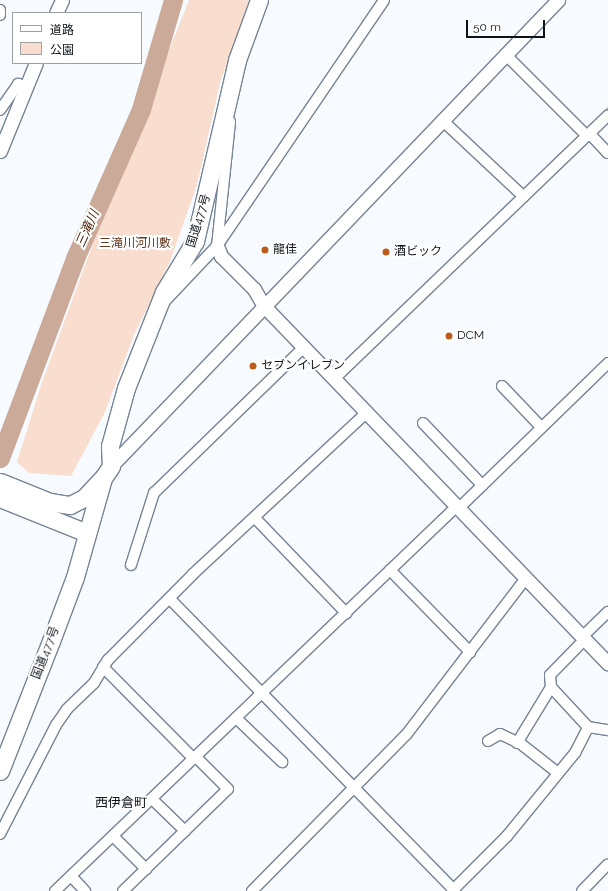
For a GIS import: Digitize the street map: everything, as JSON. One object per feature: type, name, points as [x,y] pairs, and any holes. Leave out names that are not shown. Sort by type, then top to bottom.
[{"type":"highway","name":"国道477号","points":[[0,771],[51,641],[81,530],[107,472],[110,446],[126,388],[156,311],[195,241],[237,60],[259,0]]},
{"type":"highway","points":[[0,482],[61,504],[77,502],[91,491],[107,472]]},
{"type":"highway","points":[[0,498],[81,530]]},
{"type":"street","points":[[56,12],[62,0]]},
{"type":"street","points":[[156,311],[217,246],[384,0]]},
{"type":"street","points":[[107,472],[558,0]]},
{"type":"street","points":[[0,10],[0,15]]},
{"type":"street","points":[[505,54],[608,153]]},
{"type":"street","points":[[237,60],[217,246],[221,256],[254,289],[264,306],[303,348],[608,663]]},
{"type":"street","points":[[0,151],[36,64]]},
{"type":"street","points":[[0,110],[18,84],[27,86]]},
{"type":"street","points":[[334,379],[608,115]]},
{"type":"street","points":[[442,120],[524,196]]},
{"type":"street","points":[[131,565],[154,493],[303,348]]},
{"type":"street","points":[[55,891],[390,570],[482,485],[608,363]]},
{"type":"street","points":[[502,386],[541,427]]},
{"type":"street","points":[[0,834],[56,725],[67,709],[94,684],[103,667],[170,599],[366,413]]},
{"type":"street","points":[[423,423],[482,485]]},
{"type":"street","points":[[255,518],[346,613]]},
{"type":"street","points":[[390,570],[470,652]]},
{"type":"street","points":[[252,891],[356,789],[406,735],[526,578]]},
{"type":"street","points":[[170,599],[263,693],[268,702],[356,789],[454,890],[507,836],[575,753],[588,727]]},
{"type":"street","points":[[517,743],[551,687],[550,675],[608,612]]},
{"type":"street","points":[[103,667],[228,789],[123,891]]},
{"type":"street","points":[[551,687],[588,727],[608,730]]},
{"type":"street","points":[[236,718],[282,762]]},
{"type":"street","points":[[488,741],[496,734],[517,743],[558,773]]},
{"type":"street","points":[[152,799],[185,831]]},
{"type":"street","points":[[113,836],[146,869]]},
{"type":"street","points":[[582,891],[608,864]]},
{"type":"street","points":[[71,876],[85,891]]},
{"type":"green space","name":"三滝川河川敷","points":[[189,0],[249,0],[220,83],[197,185],[170,261],[134,335],[105,412],[71,476],[29,473],[17,462],[41,385],[99,227]]},
{"type":"waterway","name":"三滝川","points":[[0,458],[76,256],[141,109],[173,0]]},
{"type":"waterway","points":[[603,113],[608,108]]},
{"type":"place","name":"龍佳","points":[[265,250]]},
{"type":"place","name":"酒ビック","points":[[386,252]]},
{"type":"place","name":"DCM","points":[[449,336]]},
{"type":"place","name":"セブンイレブン","points":[[253,366]]},
{"type":"district","name":"西伊倉町","points":[[121,803]]}]
